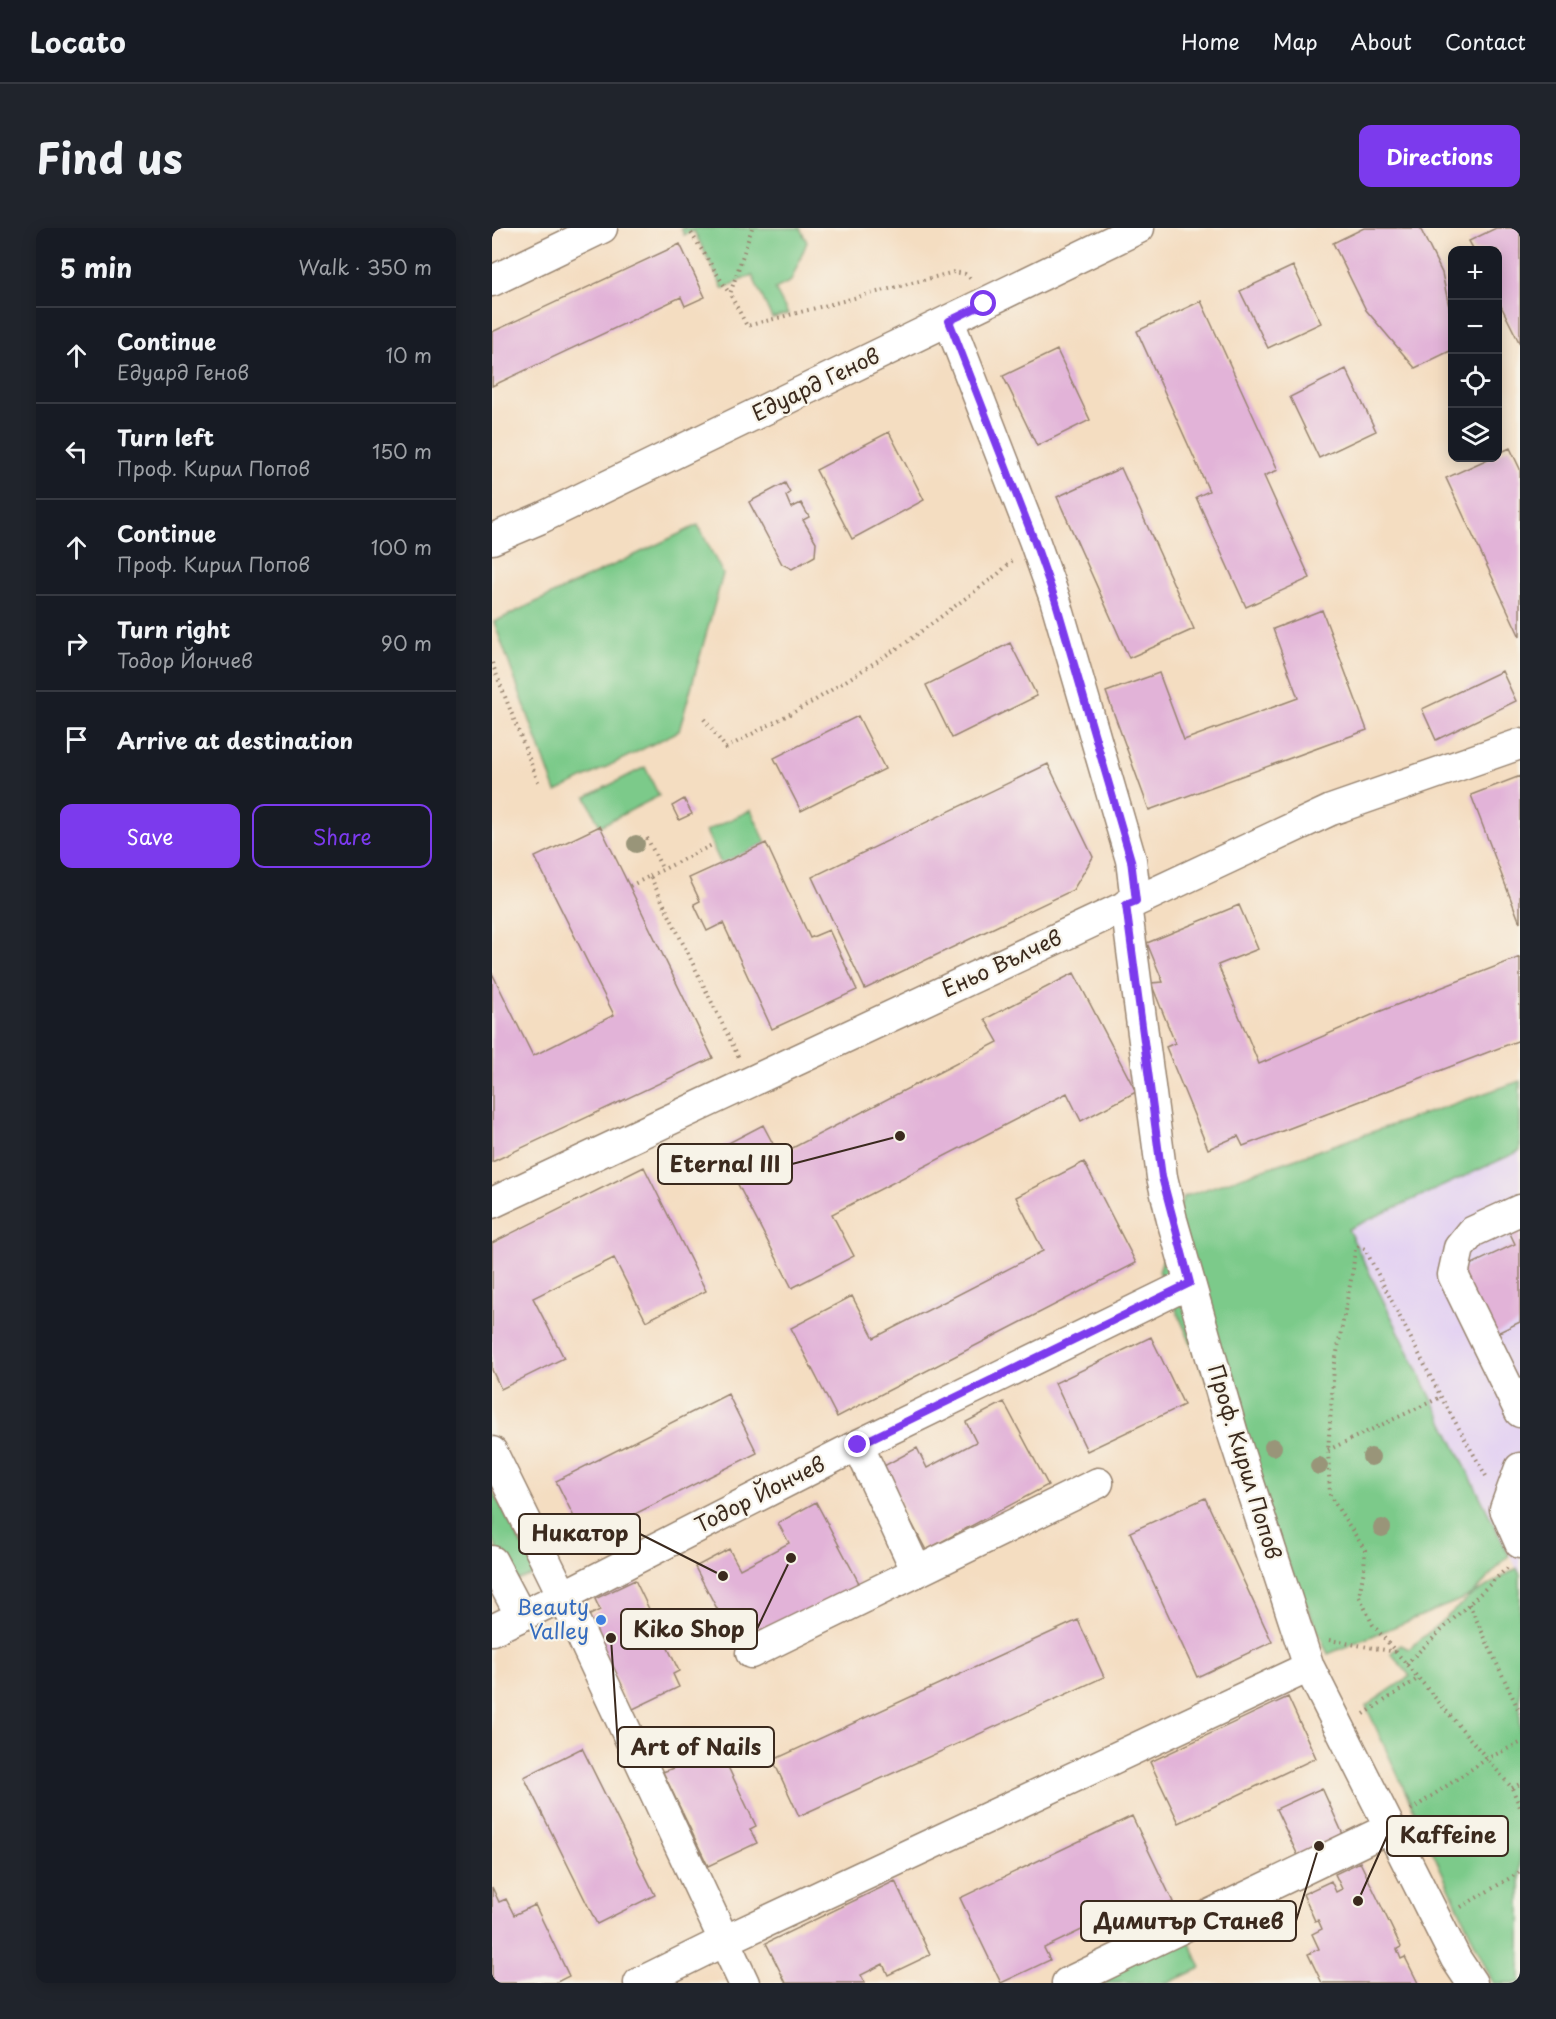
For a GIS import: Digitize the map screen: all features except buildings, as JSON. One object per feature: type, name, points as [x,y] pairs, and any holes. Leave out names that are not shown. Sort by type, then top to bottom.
[{"type":"street","points":[[492,281],[602,228]]},
{"type":"street","name":"Едуард Генов","points":[[492,539],[539,519],[1140,228]]},
{"type":"street","name":"Проф. Кирил Попов","points":[[949,321],[1055,599],[1131,860],[1131,903],[1162,1177],[1233,1434],[1309,1667],[1456,1959],[1472,1983]]},
{"type":"street","name":"Еньо Вълчев","points":[[492,1203],[1331,810],[1520,744]]},
{"type":"street","points":[[1520,1209],[1472,1232],[1459,1248],[1453,1275],[1520,1413]]},
{"type":"street","name":"Тодор Йончев","points":[[492,1630],[858,1445],[1190,1283]]},
{"type":"street","points":[[858,1445],[917,1572]]},
{"type":"street","points":[[492,1452],[563,1596],[744,1983]]},
{"type":"street","points":[[1516,1553],[1505,1509],[1520,1468]]},
{"type":"street","points":[[751,1653],[1098,1483]]},
{"type":"street","points":[[492,1560],[521,1616]]},
{"type":"street","points":[[639,1983],[1309,1667]]},
{"type":"street","points":[[1067,1983],[1390,1828]]},
{"type":"path","points":[[689,228],[747,326],[954,272],[965,274],[972,281],[984,304]]},
{"type":"path","points":[[729,294],[752,228]]},
{"type":"path","points":[[704,719],[726,748],[814,701],[907,642],[998,574],[1034,540]]},
{"type":"path","points":[[492,663],[539,784]]},
{"type":"path","points":[[647,837],[663,870]]},
{"type":"path","points":[[630,886],[712,846]]},
{"type":"path","points":[[650,876],[751,1082]]},
{"type":"path","points":[[1505,1509],[1441,1396],[1365,1249],[1359,1246],[1355,1249],[1353,1257],[1353,1269],[1334,1368],[1328,1450],[1330,1496],[1365,1550],[1359,1596],[1372,1624],[1488,1758],[1512,1788],[1520,1807]]},
{"type":"path","points":[[1328,1450],[1441,1396]]},
{"type":"path","points":[[1406,1664],[1469,1604],[1516,1553]]},
{"type":"path","points":[[1469,1604],[1520,1713]]},
{"type":"path","points":[[1298,1634],[1396,1652]]},
{"type":"path","points":[[1380,1704],[1419,1678]]},
{"type":"path","points":[[1417,1806],[1488,1758],[1520,1743]]},
{"type":"path","points":[[1512,1788],[1520,1784]]},
{"type":"path","points":[[1465,1905],[1520,1872]]},
{"type":"shaded area","points":[[1520,1151],[1520,1575],[1347,1229]]},
{"type":"green space","points":[[681,228],[800,228],[807,242],[791,281],[775,289],[788,314],[772,318],[752,275],[723,289],[694,231],[684,235]]},
{"type":"green space","points":[[698,525],[723,574],[679,731],[556,792],[494,622]]},
{"type":"green space","points":[[645,767],[659,796],[600,826],[586,797]]},
{"type":"green space","points":[[751,810],[766,843],[721,864],[706,831]]},
{"type":"green space","points":[[1520,1081],[1520,1151],[1348,1229],[1509,1555],[1472,1595],[1328,1654],[1159,1271],[1183,1197]]},
{"type":"green space","points":[[492,1490],[537,1574],[513,1581],[492,1538]]},
{"type":"green space","points":[[1517,1568],[1520,1575],[1520,1983],[1493,1983],[1366,1706],[1410,1676],[1391,1653],[1401,1645],[1409,1649],[1472,1595]]},
{"type":"green space","points":[[1183,1928],[1201,1968],[1168,1983],[1067,1983]]},
{"type":"place","name":"Eternal III","points":[[900,1136]]},
{"type":"place","name":"Kiko Shop","points":[[791,1558]]},
{"type":"place","name":"Никатор","points":[[723,1576]]},
{"type":"place","name":"Beauty Valley","points":[[601,1620]]},
{"type":"place","name":"Art of Nails","points":[[611,1638]]},
{"type":"place","name":"Димитър Станев","points":[[1319,1846]]},
{"type":"place","name":"Kaffeine","points":[[1358,1901]]},
{"type":"route","points":[[858,1445],[1190,1283],[1162,1177],[1126,905],[1136,901],[1131,860],[1055,599],[949,321],[984,304]]}]
